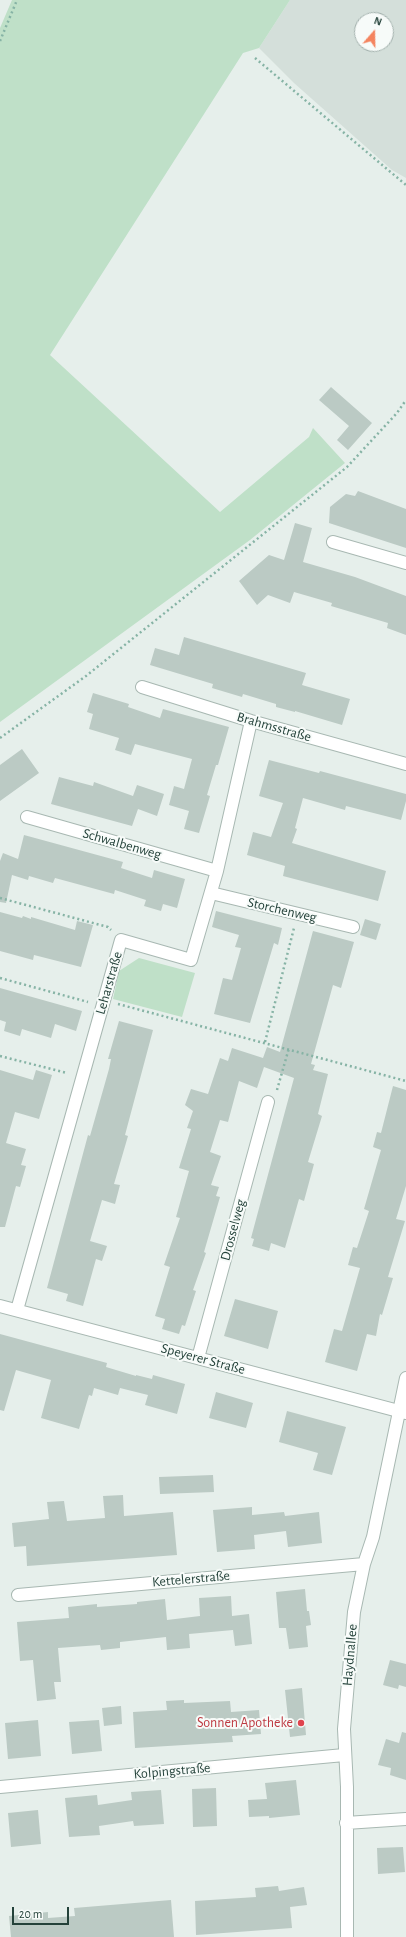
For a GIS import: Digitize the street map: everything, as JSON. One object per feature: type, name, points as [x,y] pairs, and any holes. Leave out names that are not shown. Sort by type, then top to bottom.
[{"type":"street","points":[[333,542],[406,563]]},
{"type":"street","name":"Brahmsstraße","points":[[142,687],[251,721],[406,764]]},
{"type":"street","name":"Leharstraße","points":[[17,1310],[121,940],[191,960],[217,871],[251,721]]},
{"type":"street","name":"Schwalbenweg","points":[[27,817],[217,871]]},
{"type":"street","name":"Storchenweg","points":[[211,893],[353,927]]},
{"type":"street","name":"Drosselweg","points":[[198,1358],[268,1102]]},
{"type":"street","name":"Speyerer Straße","points":[[0,1306],[403,1412]]},
{"type":"street","name":"Haydnallee","points":[[347,1937],[347,1787],[344,1755],[345,1706],[354,1612],[364,1564],[373,1537],[403,1412],[406,1378]]},
{"type":"street","name":"Kettelerstraße","points":[[18,1595],[364,1564]]},
{"type":"street","name":"Kolpingstraße","points":[[0,1787],[344,1755]]},
{"type":"street","points":[[346,1823],[406,1820]]},
{"type":"path","points":[[0,41],[17,0]]},
{"type":"path","points":[[255,58],[406,185]]},
{"type":"path","points":[[0,738],[86,676],[347,467],[397,413],[406,400]]},
{"type":"path","points":[[0,898],[108,927],[121,940]]},
{"type":"path","points":[[265,1042],[298,914]]},
{"type":"path","points":[[0,978],[265,1042],[406,1081]]},
{"type":"path","points":[[268,1102],[278,1090],[288,1048]]},
{"type":"path","points":[[0,1056],[82,1077]]},
{"type":"shaded area","points":[[290,0],[406,0],[406,178],[392,170],[294,83],[259,48]]},
{"type":"green space","points":[[12,0],[290,0],[259,48],[243,53],[50,355],[220,512],[309,437],[313,428],[345,463],[250,540],[0,722],[0,28]]},
{"type":"green space","points":[[139,958],[195,973],[182,1017],[113,999],[119,971]]},
{"type":"building","points":[[331,387],[372,423],[348,450],[337,440],[349,426],[319,400]]},
{"type":"building","points":[[358,491],[406,509],[406,548],[329,523],[330,507],[346,494],[355,496]]},
{"type":"building","points":[[295,523],[312,528],[303,562],[355,577],[406,596],[406,635],[387,628],[388,623],[331,606],[332,603],[294,592],[290,603],[268,595],[257,605],[239,581],[269,555],[284,560]]},
{"type":"building","points":[[184,637],[306,673],[302,685],[350,699],[342,725],[276,707],[276,704],[243,694],[242,697],[212,688],[213,684],[150,665],[155,648],[179,655]]},
{"type":"building","points":[[93,693],[129,704],[128,707],[160,718],[163,709],[229,727],[218,765],[216,765],[207,795],[210,796],[199,833],[184,829],[189,811],[169,805],[174,786],[184,789],[192,759],[135,744],[131,755],[115,750],[119,738],[89,729],[93,714],[87,712]]},
{"type":"building","points":[[22,749],[39,773],[0,801],[0,765]]},
{"type":"building","points":[[269,760],[319,773],[320,771],[406,794],[406,801],[401,820],[346,806],[345,810],[303,798],[295,828],[297,829],[292,843],[386,871],[378,901],[283,876],[285,866],[247,855],[253,832],[271,837],[283,803],[259,796]]},
{"type":"building","points":[[59,777],[93,786],[94,782],[133,796],[137,785],[164,794],[157,816],[138,809],[132,826],[51,804]]},
{"type":"building","points":[[24,835],[123,862],[121,868],[152,878],[154,870],[185,879],[177,908],[163,904],[161,911],[144,906],[146,900],[115,890],[114,894],[55,878],[53,883],[29,876],[28,880],[12,875],[6,903],[0,902],[0,861],[3,853],[18,859]]},
{"type":"building","points":[[216,911],[282,928],[278,945],[274,943],[250,1023],[214,1014],[223,978],[232,980],[241,948],[235,947],[239,935],[212,927]]},
{"type":"building","points":[[0,912],[22,918],[23,916],[31,919],[31,917],[75,930],[77,921],[93,925],[81,967],[34,955],[33,960],[0,951]]},
{"type":"building","points":[[365,919],[381,924],[376,940],[360,935]]},
{"type":"building","points":[[313,931],[354,942],[341,988],[333,985],[311,1064],[315,1065],[313,1070],[328,1074],[318,1114],[322,1116],[308,1162],[314,1164],[304,1201],[299,1199],[285,1248],[271,1243],[269,1251],[252,1246],[254,1239],[251,1238],[294,1078],[264,1067],[257,1088],[239,1081],[228,1122],[220,1120],[210,1152],[221,1156],[211,1185],[219,1187],[216,1196],[220,1197],[204,1252],[206,1253],[193,1290],[196,1291],[185,1326],[182,1325],[179,1334],[162,1329],[165,1319],[155,1316],[170,1267],[164,1265],[180,1218],[176,1217],[189,1171],[179,1168],[191,1129],[187,1128],[193,1111],[185,1105],[191,1089],[208,1094],[220,1058],[228,1061],[232,1048],[263,1058],[267,1047],[280,1052]]},
{"type":"building","points":[[0,988],[82,1011],[76,1031],[55,1024],[51,1038],[22,1029],[20,1036],[4,1031],[6,1022],[0,1020]]},
{"type":"building","points":[[119,1021],[153,1030],[125,1135],[128,1136],[114,1184],[120,1185],[115,1204],[102,1200],[90,1241],[107,1246],[102,1261],[96,1259],[83,1306],[66,1301],[68,1294],[47,1288],[88,1135],[90,1136],[109,1069],[111,1059],[108,1059]]},
{"type":"building","points":[[0,1070],[33,1080],[36,1070],[52,1075],[39,1119],[15,1112],[6,1143],[26,1149],[21,1165],[26,1166],[20,1187],[16,1186],[5,1227],[0,1227]]},
{"type":"building","points":[[393,1086],[406,1090],[406,1186],[396,1219],[405,1221],[388,1277],[393,1278],[382,1315],[380,1314],[376,1336],[367,1334],[357,1371],[325,1362],[334,1329],[342,1331],[360,1268],[348,1265],[353,1247],[357,1248],[369,1211],[364,1209],[381,1150],[373,1147],[377,1132],[381,1133]]},
{"type":"building","points":[[235,1299],[278,1311],[268,1349],[224,1336]]},
{"type":"building","points":[[0,1334],[107,1363],[106,1367],[136,1376],[152,1379],[153,1375],[185,1384],[177,1414],[145,1405],[148,1395],[120,1388],[118,1395],[94,1388],[92,1396],[89,1395],[79,1429],[41,1418],[51,1380],[16,1370],[4,1411],[0,1410]]},
{"type":"building","points":[[216,1392],[253,1403],[246,1428],[209,1418]]},
{"type":"building","points":[[287,1411],[346,1427],[332,1475],[313,1470],[318,1453],[279,1442]]},
{"type":"building","points":[[213,1475],[214,1492],[160,1494],[159,1477]]},
{"type":"building","points":[[123,1495],[124,1516],[173,1512],[177,1555],[27,1566],[26,1546],[14,1547],[12,1523],[49,1519],[47,1502],[64,1501],[67,1521],[105,1518],[103,1496]]},
{"type":"building","points":[[252,1507],[252,1515],[284,1512],[285,1516],[319,1512],[322,1543],[288,1547],[286,1531],[254,1535],[255,1549],[217,1552],[213,1510]]},
{"type":"building","points":[[305,1589],[307,1611],[309,1611],[311,1625],[306,1626],[308,1647],[289,1649],[286,1628],[279,1628],[276,1592]]},
{"type":"building","points":[[231,1596],[232,1616],[249,1614],[252,1644],[235,1646],[233,1630],[189,1634],[190,1648],[167,1650],[166,1637],[120,1642],[120,1648],[101,1650],[100,1645],[58,1648],[61,1682],[54,1682],[56,1699],[37,1701],[33,1660],[20,1661],[17,1622],[69,1618],[68,1607],[97,1604],[97,1607],[137,1604],[137,1602],[165,1599],[167,1620],[200,1616],[199,1598]]},
{"type":"building","points":[[390,1660],[406,1664],[406,1687],[399,1685],[398,1689],[383,1685]]},
{"type":"building","points":[[302,1688],[306,1735],[290,1737],[285,1690]]},
{"type":"building","points":[[184,1700],[184,1703],[230,1701],[231,1712],[259,1710],[261,1734],[232,1736],[233,1742],[135,1748],[133,1712],[167,1710],[166,1701]]},
{"type":"building","points":[[121,1706],[122,1724],[104,1726],[102,1708]]},
{"type":"building","points":[[38,1720],[41,1756],[8,1759],[5,1723]]},
{"type":"building","points":[[99,1720],[102,1751],[72,1754],[69,1722]]},
{"type":"building","points":[[402,1732],[406,1733],[406,1780],[390,1775],[391,1768],[378,1765],[386,1739],[399,1743]]},
{"type":"building","points":[[296,1780],[300,1815],[269,1818],[269,1816],[249,1817],[248,1800],[267,1799],[265,1783]]},
{"type":"building","points":[[216,1788],[217,1826],[193,1827],[192,1789]]},
{"type":"building","points":[[161,1790],[164,1824],[134,1826],[133,1821],[99,1826],[100,1835],[69,1837],[65,1798],[97,1795],[98,1805],[132,1800],[131,1792]]},
{"type":"building","points":[[38,1810],[41,1844],[11,1847],[8,1813]]},
{"type":"building","points":[[403,1847],[405,1872],[378,1874],[377,1848]]},
{"type":"building","points":[[278,1886],[279,1891],[304,1887],[307,1905],[290,1907],[292,1928],[196,1935],[195,1901],[256,1897],[255,1888]]},
{"type":"building","points":[[171,1900],[174,1937],[11,1937],[9,1916],[48,1912],[48,1918],[75,1916],[74,1908]]},
{"type":"place","name":"Sonnen Apotheke","points":[[301,1723]]}]
